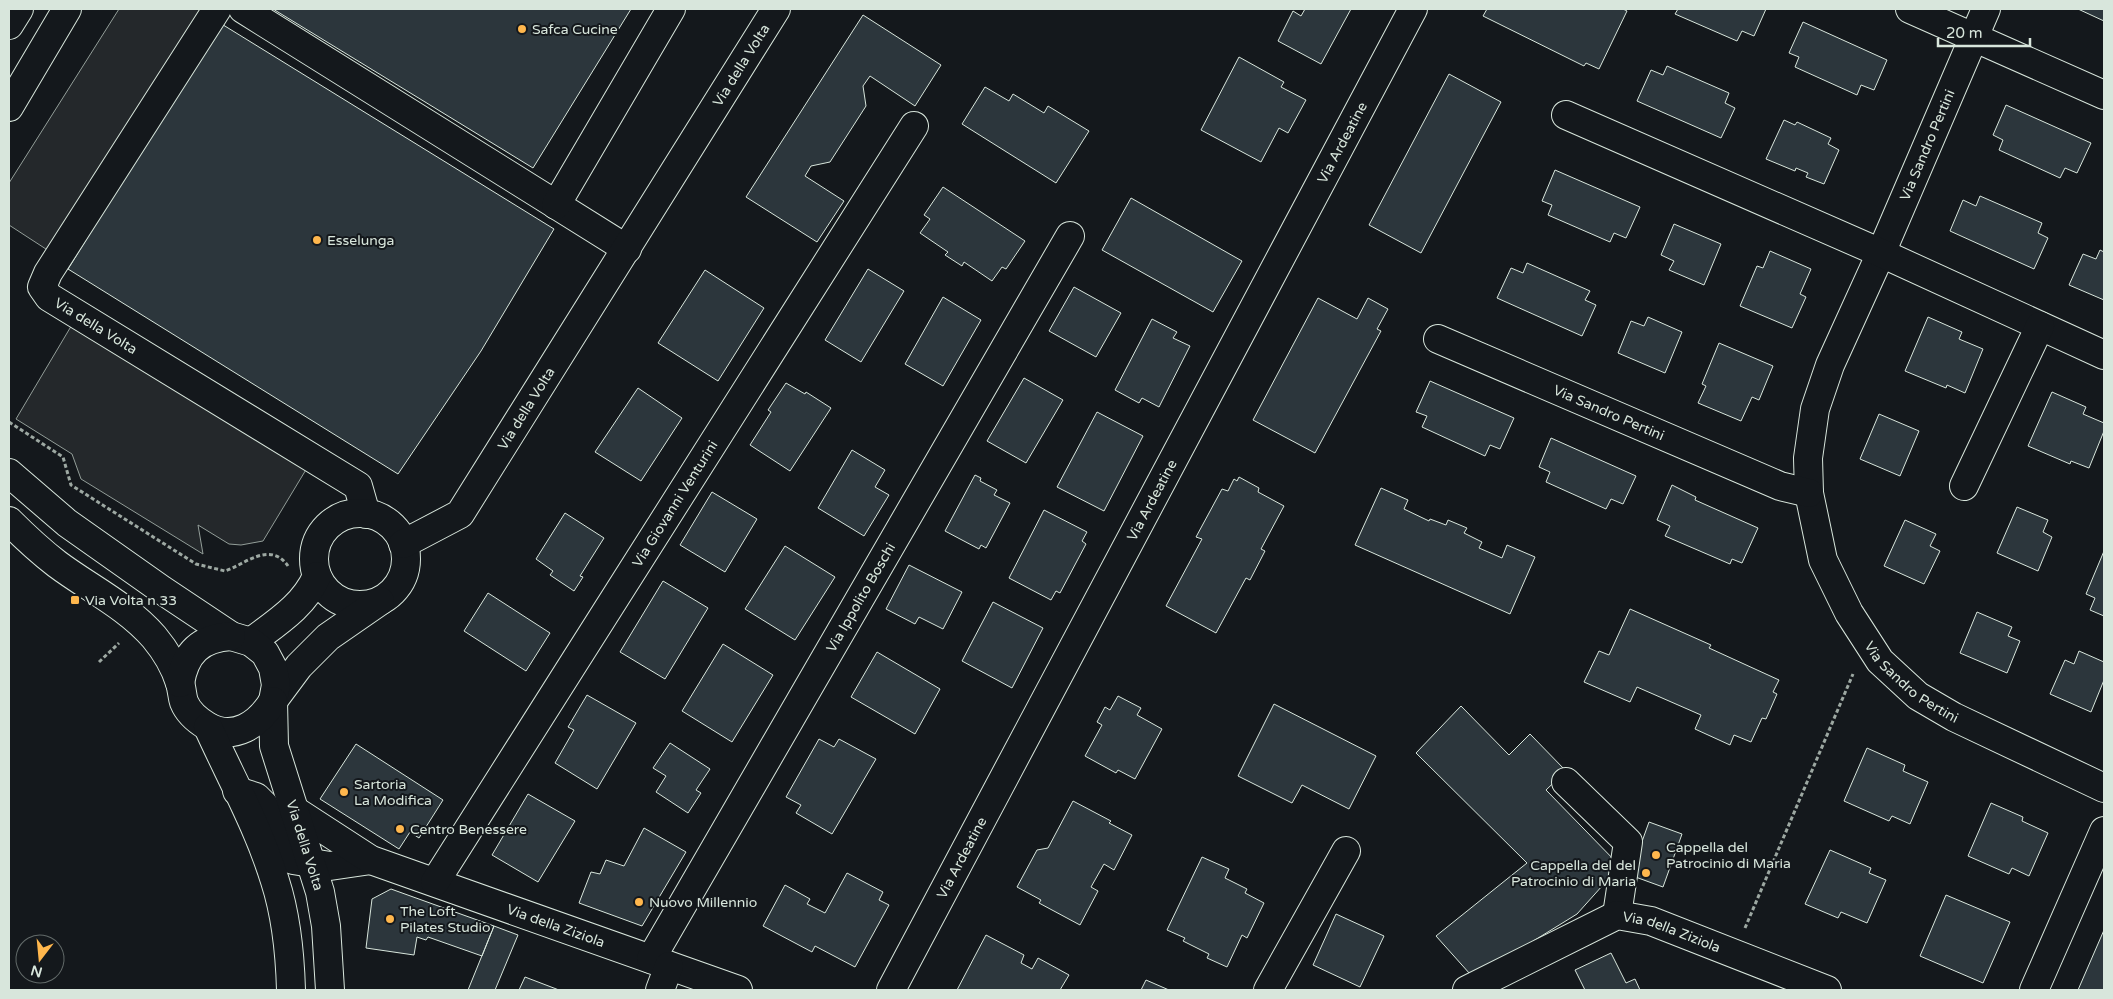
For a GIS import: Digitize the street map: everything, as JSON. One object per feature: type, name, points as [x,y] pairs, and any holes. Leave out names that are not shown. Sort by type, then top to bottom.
[{"type":"street","points":[[9,25],[19,9]]},
{"type":"street","points":[[9,107],[67,9]]},
{"type":"street","name":"Via della Volta","points":[[217,9],[48,273],[42,287],[49,297],[358,486],[366,514]]},
{"type":"street","points":[[243,9],[627,249]]},
{"type":"street","points":[[564,210],[671,9]]},
{"type":"street","name":"Via della Volta","points":[[403,544],[460,514],[776,9]]},
{"type":"street","name":"Via Ardeatine","points":[[891,990],[1413,9]]},
{"type":"street","points":[[1910,9],[2104,95]]},
{"type":"street","name":"Via Sandro Pertini","points":[[1986,9],[1881,253],[1830,365],[1815,409],[1808,458],[1809,493],[1823,560],[1849,613],[1880,661],[1918,696],[1954,717],[2104,788]]},
{"type":"street","points":[[1566,115],[1881,253],[2104,355]]},
{"type":"street","name":"Via Giovanni Venturini","points":[[435,882],[914,126]]},
{"type":"street","name":"Via Ippolito Boschi","points":[[660,972],[1070,236]]},
{"type":"street","points":[[1964,486],[2040,326]]},
{"type":"street","name":"Via Sandro Pertini","points":[[1438,339],[1780,486],[1809,493]]},
{"type":"street","name":"Via della Volta","points":[[9,474],[67,523],[265,653],[273,668],[276,685],[273,701],[274,746],[320,892],[326,926],[330,990]]},
{"type":"street","points":[[9,521],[57,564],[138,620],[160,646],[180,683],[184,701],[193,716],[208,727],[223,732],[239,731],[253,725],[265,715],[299,666],[328,637],[381,600],[392,592],[400,582],[405,570],[406,557],[403,544],[396,531],[384,520],[366,514],[352,514],[339,518],[328,526],[319,537],[315,550],[314,565],[317,576],[333,596],[344,602],[357,605],[381,600]]},
{"type":"street","points":[[180,683],[183,668],[190,654],[202,644],[216,637],[241,639],[299,605],[311,591],[317,576]]},
{"type":"street","points":[[208,727],[267,856],[276,883],[283,917],[291,990]]},
{"type":"street","points":[[1566,782],[1628,842],[1617,915]]},
{"type":"street","points":[[237,791],[256,797],[264,805],[284,854],[292,860],[330,866],[372,860]]},
{"type":"street","points":[[294,810],[372,860]]},
{"type":"street","points":[[2034,990],[2104,831]]},
{"type":"street","points":[[1270,990],[1346,852]]},
{"type":"street","name":"Via della Ziziola","points":[[372,860],[435,882],[660,972],[738,990]]},
{"type":"street","name":"Via della Ziziola","points":[[1467,990],[1617,915],[1651,921],[1827,990]]},
{"type":"path","points":[[9,422],[63,457],[71,485],[196,564],[225,571],[252,557],[279,557],[288,565],[290,571],[291,577],[286,591],[299,605]]},
{"type":"path","points":[[1734,954],[1867,641]]},
{"type":"shaded area","points":[[119,9],[206,9],[49,251],[9,225],[9,183]]},
{"type":"shaded area","points":[[73,323],[307,468],[263,541],[241,545],[229,544],[198,525],[203,554],[81,479],[72,454],[16,419]]},
{"type":"building","points":[[273,9],[631,9],[533,168]]},
{"type":"building","points":[[1305,9],[1351,9],[1321,64],[1278,41],[1293,11],[1301,16]]},
{"type":"building","points":[[1487,9],[1623,9],[1627,11],[1599,69],[1586,63],[1584,66],[1483,16]]},
{"type":"building","points":[[1678,9],[1766,9],[1754,36],[1742,31],[1737,41],[1675,14]]},
{"type":"building","points":[[2078,9],[2104,9],[2104,21]]},
{"type":"building","points":[[863,15],[941,65],[915,106],[870,76],[863,86],[866,106],[830,162],[811,166],[805,176],[844,201],[817,242],[746,197]]},
{"type":"building","points":[[1803,22],[1887,60],[1874,90],[1861,85],[1857,95],[1795,67],[1799,57],[1789,53]]},
{"type":"building","name":"Esselunga","points":[[220,23],[554,229],[481,351],[398,474],[68,269]]},
{"type":"building","points":[[1239,57],[1284,82],[1281,87],[1306,100],[1288,133],[1279,128],[1261,162],[1201,130]]},
{"type":"building","points":[[1667,66],[1729,93],[1725,103],[1735,108],[1721,138],[1637,101],[1651,70],[1663,75]]},
{"type":"building","points":[[1449,74],[1501,102],[1421,253],[1369,225]]},
{"type":"building","points":[[985,87],[1009,101],[1013,94],[1044,113],[1048,106],[1089,131],[1056,183],[962,124]]},
{"type":"building","points":[[2006,105],[2091,143],[2077,173],[2065,168],[2060,178],[1999,150],[2003,140],[1993,135]]},
{"type":"building","points":[[1784,120],[1795,125],[1797,122],[1831,138],[1828,144],[1839,150],[1824,184],[1806,177],[1808,173],[1796,168],[1795,171],[1766,159]]},
{"type":"building","points":[[1555,170],[1640,207],[1626,238],[1614,233],[1610,242],[1548,215],[1552,205],[1542,201]]},
{"type":"building","points":[[943,187],[1025,241],[1006,269],[1002,267],[992,281],[964,262],[962,266],[945,255],[948,252],[920,233],[930,219],[924,215]]},
{"type":"building","points":[[1980,196],[2042,223],[2038,233],[2048,238],[2034,269],[1950,231],[1963,200],[1976,206]]},
{"type":"building","points":[[1131,198],[1242,261],[1213,312],[1102,250]]},
{"type":"building","points":[[1674,224],[1721,244],[1704,285],[1669,270],[1674,261],[1661,255]]},
{"type":"building","points":[[2100,250],[2104,252],[2104,300],[2069,285],[2083,254],[2096,259]]},
{"type":"building","points":[[1770,251],[1811,269],[1800,294],[1806,297],[1792,328],[1740,306],[1757,266],[1763,268]]},
{"type":"building","points":[[1527,263],[1590,291],[1585,300],[1596,305],[1582,336],[1497,298],[1511,268],[1523,273]]},
{"type":"building","points":[[868,269],[904,291],[861,362],[825,340]]},
{"type":"building","points":[[705,270],[764,308],[718,381],[658,343]]},
{"type":"building","points":[[1074,287],[1121,313],[1096,357],[1049,331]]},
{"type":"building","points":[[943,297],[981,320],[943,386],[905,364]]},
{"type":"building","points":[[1318,298],[1357,319],[1368,298],[1388,309],[1377,329],[1381,331],[1315,453],[1253,420]]},
{"type":"building","points":[[1648,317],[1682,332],[1665,373],[1618,353],[1631,321],[1644,326]]},
{"type":"building","points":[[1928,317],[1962,332],[1959,339],[1983,349],[1965,393],[1947,385],[1946,388],[1905,371]]},
{"type":"building","points":[[1152,319],[1177,332],[1173,338],[1190,346],[1159,407],[1142,398],[1139,403],[1115,390]]},
{"type":"building","points":[[1719,343],[1773,366],[1759,400],[1752,397],[1741,421],[1698,403],[1706,386],[1702,384]]},
{"type":"building","points":[[1024,378],[1063,400],[1026,463],[987,441]]},
{"type":"building","points":[[1430,381],[1514,418],[1500,449],[1490,445],[1485,456],[1422,427],[1427,416],[1416,412]]},
{"type":"building","points":[[786,383],[805,394],[806,392],[831,408],[790,471],[750,445],[771,412],[768,410]]},
{"type":"building","points":[[638,388],[682,418],[641,481],[595,452]]},
{"type":"building","points":[[2052,392],[2086,407],[2083,414],[2104,423],[2104,431],[2089,468],[2071,461],[2070,464],[2028,446]]},
{"type":"building","points":[[1097,412],[1143,436],[1104,511],[1057,487]]},
{"type":"building","points":[[1879,414],[1919,431],[1900,476],[1860,459]]},
{"type":"building","points":[[1551,438],[1636,476],[1623,504],[1611,499],[1606,509],[1546,482],[1550,472],[1539,467]]},
{"type":"building","points":[[852,450],[885,470],[875,487],[889,495],[864,536],[818,508]]},
{"type":"building","points":[[975,475],[981,478],[980,481],[997,490],[994,495],[1010,503],[986,548],[981,545],[979,549],[945,531]]},
{"type":"building","points":[[1239,477],[1259,488],[1258,492],[1284,506],[1261,549],[1265,551],[1250,580],[1246,578],[1216,633],[1166,606],[1202,539],[1196,537],[1222,489],[1228,491],[1234,479],[1237,481]]},
{"type":"building","points":[[1672,485],[1696,497],[1695,500],[1758,528],[1742,563],[1732,559],[1730,564],[1665,536],[1670,526],[1657,520]]},
{"type":"building","points":[[1381,488],[1408,500],[1404,509],[1429,521],[1430,519],[1446,525],[1448,520],[1467,528],[1464,533],[1482,542],[1479,548],[1502,558],[1507,545],[1535,557],[1510,614],[1355,545]]},
{"type":"building","points":[[712,492],[757,519],[725,572],[680,545]]},
{"type":"building","points":[[2017,507],[2048,520],[2043,532],[2052,537],[2038,571],[1997,553]]},
{"type":"building","points":[[1044,510],[1087,532],[1082,541],[1086,544],[1060,593],[1056,591],[1051,600],[1009,578]]},
{"type":"building","points":[[565,513],[604,538],[580,576],[583,577],[574,591],[550,575],[553,571],[536,559]]},
{"type":"building","points":[[1905,520],[1936,534],[1930,546],[1940,551],[1924,584],[1884,566]]},
{"type":"building","points":[[785,546],[835,577],[795,640],[745,609]]},
{"type":"building","points":[[2104,551],[2104,616],[2090,610],[2095,598],[2086,594]]},
{"type":"building","points":[[909,565],[962,592],[943,629],[919,617],[915,624],[886,609]]},
{"type":"building","points":[[663,581],[708,608],[665,679],[620,652]]},
{"type":"building","points":[[488,593],[550,633],[526,671],[464,631]]},
{"type":"building","points":[[993,602],[1043,628],[1012,688],[962,661]]},
{"type":"building","points":[[1630,609],[1711,645],[1709,648],[1779,680],[1773,692],[1777,694],[1766,719],[1762,718],[1751,742],[1734,735],[1730,745],[1695,729],[1701,715],[1637,687],[1630,702],[1584,682],[1599,651],[1609,655]]},
{"type":"building","points":[[1977,612],[2012,627],[2008,636],[2020,641],[2007,673],[1960,653]]},
{"type":"building","points":[[723,644],[773,675],[732,742],[682,711]]},
{"type":"building","points":[[2079,651],[2104,662],[2104,680],[2091,712],[2050,694],[2065,660],[2074,664]]},
{"type":"building","points":[[877,652],[940,689],[915,734],[851,697]]},
{"type":"building","points":[[587,695],[636,723],[597,789],[555,763],[574,730],[568,727]]},
{"type":"building","points":[[1118,696],[1141,708],[1137,715],[1162,729],[1135,779],[1118,770],[1116,773],[1085,756],[1102,725],[1097,722],[1105,707],[1110,710]]},
{"type":"building","points":[[1274,704],[1376,756],[1349,809],[1302,785],[1292,803],[1238,776]]},
{"type":"building","points":[[1461,706],[1509,755],[1530,734],[1566,771],[1546,790],[1620,866],[1577,914],[1522,948],[1470,974],[1436,936],[1527,863],[1416,753]]},
{"type":"building","points":[[819,739],[834,747],[839,739],[876,759],[832,834],[796,813],[801,805],[786,797]]},
{"type":"building","points":[[670,743],[710,769],[696,790],[701,793],[688,813],[656,792],[666,776],[653,768]]},
{"type":"building","points":[[356,744],[443,800],[419,838],[410,832],[399,849],[320,799]]},
{"type":"building","points":[[1867,748],[1905,765],[1903,771],[1928,782],[1910,824],[1892,816],[1889,821],[1844,801]]},
{"type":"building","points":[[528,794],[575,821],[538,882],[492,855]]},
{"type":"building","points":[[1073,801],[1111,821],[1109,823],[1132,835],[1114,870],[1104,864],[1091,887],[1098,891],[1080,925],[1039,903],[1041,900],[1017,887],[1037,850],[1048,848]]},
{"type":"building","points":[[1991,803],[2023,817],[2022,821],[2048,833],[2029,876],[2012,868],[2009,874],[1968,856]]},
{"type":"building","name":"Cappella del Patrocinio di Maria","points":[[1649,822],[1682,834],[1663,887],[1630,875]]},
{"type":"building","points":[[644,828],[686,852],[642,926],[579,903],[591,872],[600,874],[606,860],[624,866]]},
{"type":"building","points":[[1830,850],[1871,868],[1869,873],[1886,880],[1867,923],[1841,912],[1838,918],[1805,904]]},
{"type":"building","points":[[1202,857],[1229,869],[1225,878],[1247,889],[1245,893],[1264,903],[1247,938],[1242,935],[1227,967],[1207,958],[1209,954],[1183,941],[1185,938],[1167,930]]},
{"type":"building","points":[[847,873],[883,892],[879,900],[889,905],[855,967],[815,946],[812,952],[763,926],[785,885],[810,899],[807,904],[825,913]]},
{"type":"building","points":[[391,889],[494,926],[482,956],[428,937],[426,940],[417,937],[414,955],[366,948],[372,899]]},
{"type":"building","points":[[1946,895],[2010,922],[1983,983],[1920,956]]},
{"type":"building","points":[[1336,914],[1384,936],[1360,987],[1313,965]]},
{"type":"building","points":[[494,926],[518,935],[495,990],[468,990]]},
{"type":"building","points":[[2104,930],[2104,990],[2078,990]]},
{"type":"building","points":[[986,935],[1024,955],[1021,963],[1032,969],[1038,958],[1069,975],[1060,990],[957,990]]},
{"type":"building","points":[[1611,953],[1626,983],[1635,979],[1640,990],[1585,990],[1575,970]]},
{"type":"building","points":[[525,977],[559,990],[519,990]]},
{"type":"building","points":[[1146,980],[1169,990],[1141,990]]},
{"type":"place","name":"Safca Cucine","points":[[522,29]]},
{"type":"place","name":"Esselunga","points":[[317,240]]},
{"type":"place","name":"Via Volta n 33","points":[[75,600]]},
{"type":"place","name":"Sartoria La Modifica","points":[[344,792]]},
{"type":"place","name":"Centro Benessere","points":[[400,829]]},
{"type":"place","name":"Cappella del Patrocinio di Maria","points":[[1656,855]]},
{"type":"place","name":"Cappella del del Patrocinio di Maria","points":[[1646,873]]},
{"type":"place","name":"Nuovo Millennio","points":[[639,902]]},
{"type":"place","name":"The Loft Pilates Studio","points":[[390,919]]}]
